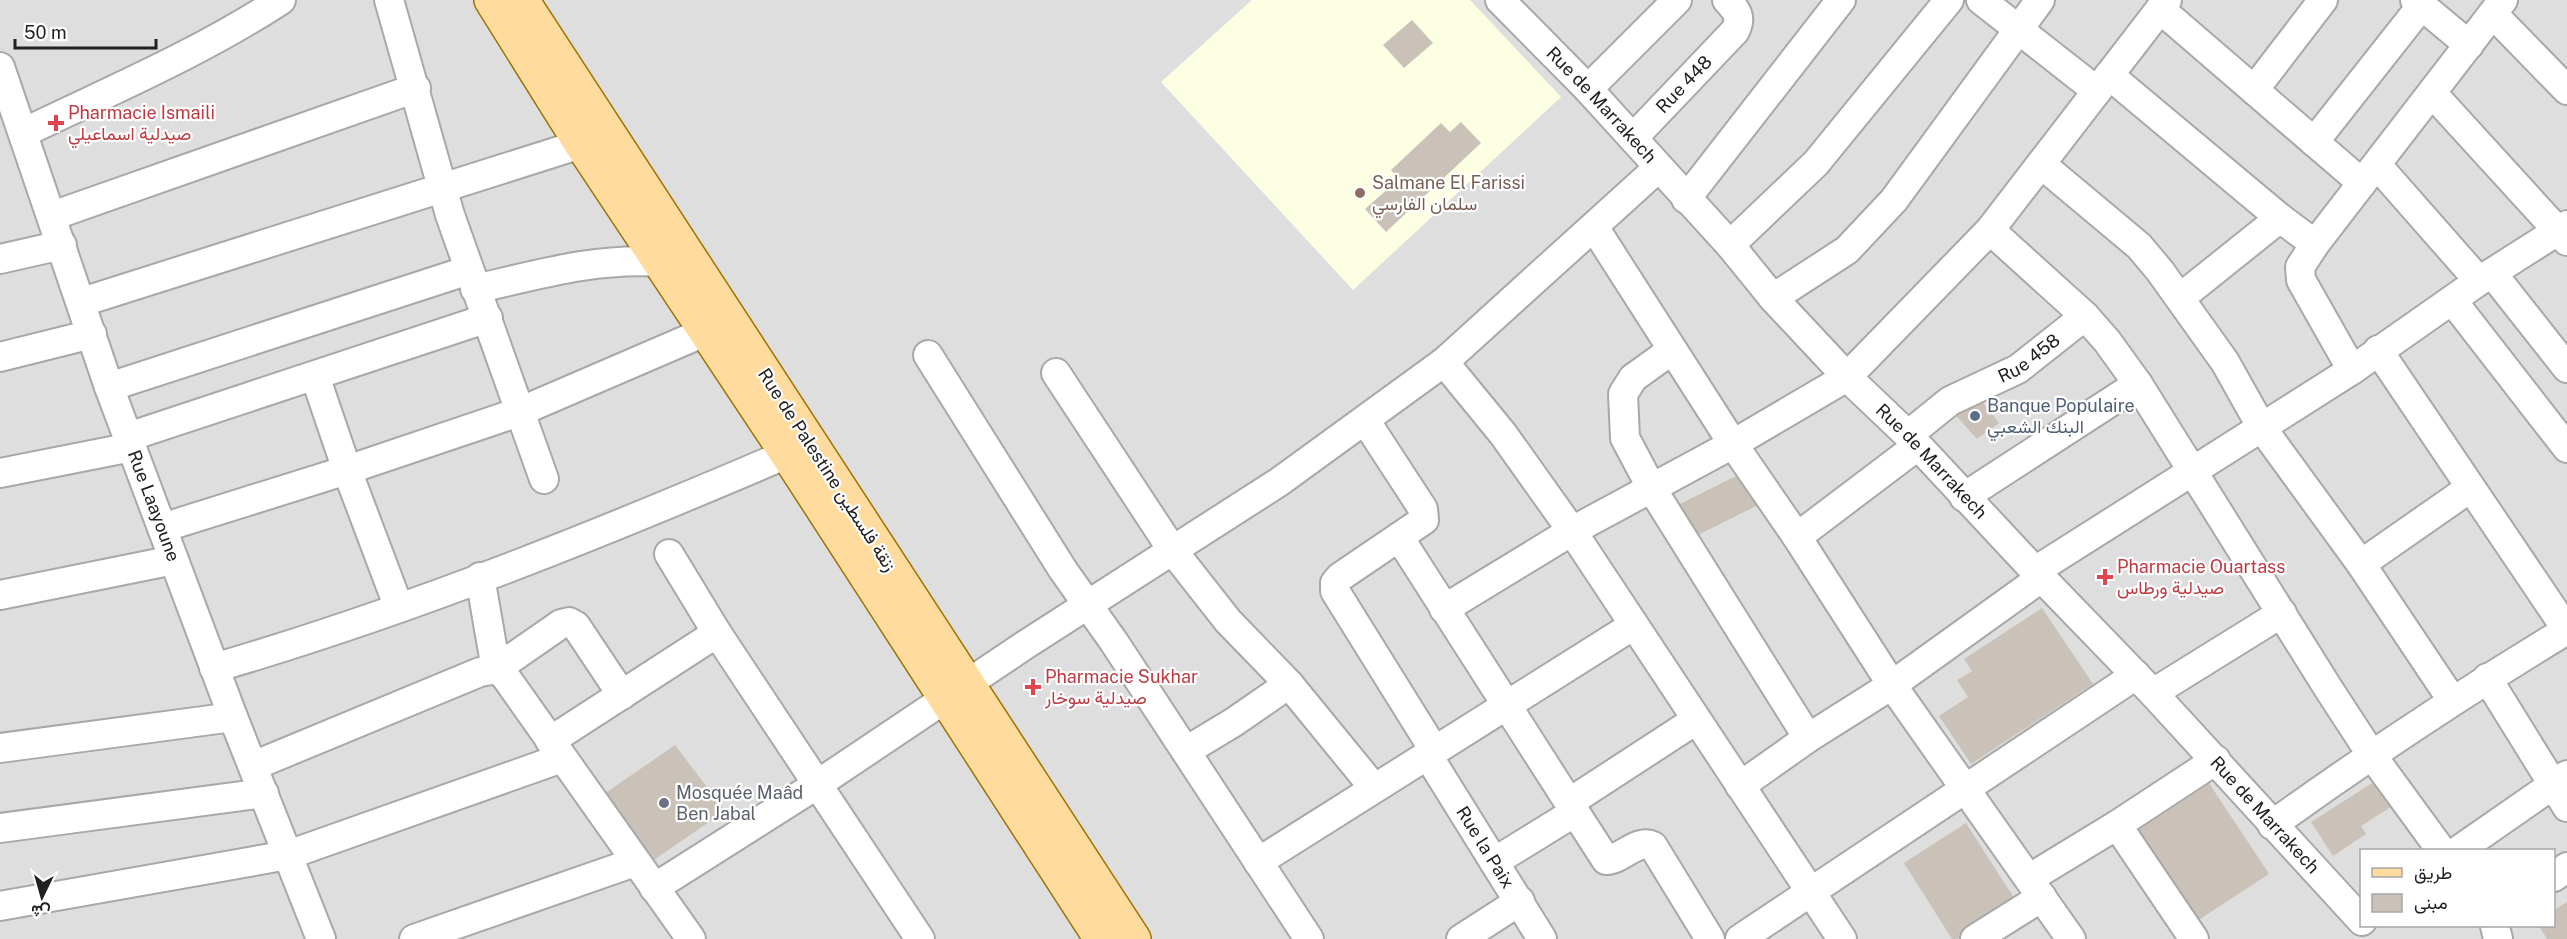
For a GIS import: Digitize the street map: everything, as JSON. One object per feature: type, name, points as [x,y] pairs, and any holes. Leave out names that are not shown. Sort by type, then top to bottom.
[{"type":"main road","name":"Rue de Palestine زنقة فلسطين","points":[[490,0],[581,144],[707,331],[798,447]]},
{"type":"main road","name":"Rue de Palestine زنقة فلسطين","points":[[522,0],[798,447],[956,691],[1101,939]]},
{"type":"main road","name":"Rue de Palestine زنقة فلسطين","points":[[956,691],[1134,939]]},
{"type":"street","points":[[23,133],[205,45],[281,0]]},
{"type":"street","points":[[389,0],[416,88],[441,187],[544,479]]},
{"type":"street","name":"Rue de Marrakech","points":[[1500,0],[1633,138],[1730,245],[1773,298],[2216,760],[2272,825],[2360,920]]},
{"type":"street","points":[[1588,89],[1677,0]]},
{"type":"street","name":"Rue 448","points":[[1633,138],[1735,31],[1740,18],[1727,0]]},
{"type":"street","points":[[1686,199],[1841,0]]},
{"type":"street","points":[[1730,245],[1816,163],[1949,0]]},
{"type":"street","points":[[1981,0],[2017,30],[2103,83],[2315,244]]},
{"type":"street","points":[[1773,298],[1847,250],[1871,226],[1894,200],[2040,0]]},
{"type":"street","points":[[2254,90],[2323,0]]},
{"type":"street","points":[[2314,142],[2418,3],[2469,45]]},
{"type":"street","points":[[1444,609],[1572,531],[1733,444],[1847,377],[1990,230],[2163,4],[2254,90],[2314,142],[2369,174],[2486,277],[2567,368]]},
{"type":"street","points":[[2352,370],[2301,280],[2300,267],[2315,244],[2498,7],[2567,90]]},
{"type":"street","name":"Rue Laayoune","points":[[2,81],[23,133],[109,387],[214,668],[321,939]]},
{"type":"street","points":[[52,216],[416,88]]},
{"type":"street","points":[[1740,786],[1808,738],[1892,685],[2038,575],[2192,472],[2352,370],[2486,277],[2564,232],[2432,93]]},
{"type":"street","points":[[82,302],[581,144]]},
{"type":"street","points":[[2041,164],[2139,246],[2180,298],[2225,362],[2262,428],[2361,564],[2452,700]]},
{"type":"street","points":[[654,888],[818,784],[956,691],[1280,482],[1444,362],[1658,168]]},
{"type":"street","points":[[2180,298],[2280,218]]},
{"type":"street","points":[[1594,227],[1733,444],[1797,537],[1892,685],[2071,939]]},
{"type":"street","points":[[1990,230],[2085,316],[2107,341],[2138,384],[2371,754],[2440,849]]},
{"type":"street","points":[[0,259],[62,245]]},
{"type":"street","points":[[109,387],[472,280],[596,262],[639,260],[661,262]]},
{"type":"street","points":[[2452,300],[2567,448]]},
{"type":"street","name":"Rue 458","points":[[1797,537],[1912,441],[1950,401],[2018,369],[2085,316]]},
{"type":"street","points":[[0,473],[130,442],[315,376],[488,318]]},
{"type":"street","points":[[162,528],[347,470],[519,412],[707,331]]},
{"type":"street","points":[[0,357],[92,334]]},
{"type":"street","points":[[1672,350],[1633,378],[1623,394],[1625,438],[1652,489],[1808,738]]},
{"type":"street","points":[[2272,825],[2371,754],[2452,700],[2567,630],[2378,350]]},
{"type":"street","points":[[928,355],[1088,606],[1258,862],[1297,935]]},
{"type":"street","points":[[1444,362],[1503,434],[1572,531],[1842,939]]},
{"type":"street","points":[[1056,373],[1173,550],[1228,621],[1289,684],[1374,788]]},
{"type":"street","points":[[315,376],[347,470],[399,608]]},
{"type":"street","points":[[1964,497],[2138,384]]},
{"type":"street","points":[[1365,420],[1424,513],[1424,520],[1420,524],[1399,537],[1606,860],[1613,860],[1643,844],[1653,846],[1710,939]]},
{"type":"street","points":[[214,668],[399,608],[627,523],[798,447]]},
{"type":"street","points":[[2361,564],[2470,488]]},
{"type":"street","name":"Rue la Paix","points":[[1399,537],[1340,577],[1335,583],[1335,591],[1494,862],[1542,939]]},
{"type":"street","points":[[669,554],[717,633],[920,939]]},
{"type":"street","points":[[0,595],[174,560]]},
{"type":"street","points":[[480,577],[496,669],[505,676],[691,939]]},
{"type":"street","points":[[1740,939],[1966,788],[2144,684],[2282,613]]},
{"type":"street","points":[[253,766],[480,672],[496,669],[561,624],[569,622],[576,626],[622,695]]},
{"type":"street","points":[[1258,862],[1634,625]]},
{"type":"street","points":[[0,906],[288,855],[556,750],[622,695],[717,633]]},
{"type":"street","points":[[2461,849],[2563,789],[2487,678]]},
{"type":"street","points":[[1186,751],[1234,722],[1289,684]]},
{"type":"street","points":[[0,748],[233,717]]},
{"type":"street","points":[[1494,862],[1696,720]]},
{"type":"street","points":[[1975,939],[2117,825],[2216,760]]},
{"type":"street","points":[[0,828],[264,793]]},
{"type":"street","points":[[2117,825],[2194,939]]},
{"type":"street","points":[[414,939],[635,862]]},
{"type":"street","points":[[1461,939],[1520,901]]},
{"type":"street","points":[[2367,927],[2378,939]]},
{"type":"shaded area","points":[[0,0],[2567,0],[2567,939],[0,939]]},
{"type":"shaded area","name":"Salmane El Farissi سلمان الفارسي","points":[[1252,0],[1470,0],[1561,97],[1353,290],[1161,82]]},
{"type":"building","points":[[1412,20],[1433,43],[1404,68],[1383,45]]},
{"type":"building","points":[[1461,122],[1481,143],[1386,232],[1365,209],[1399,179],[1391,170],[1441,123],[1450,132]]},
{"type":"building","name":"Banque Populaire البنك الشعبي","points":[[1974,392],[1999,423],[1977,439],[1950,409]]},
{"type":"building","points":[[1742,473],[1758,505],[1696,536],[1680,504]]},
{"type":"building","points":[[2042,608],[2093,684],[1971,764],[1939,716],[1968,697],[1957,680],[1972,671],[1964,659]]},
{"type":"building","name":"Mosquée Maâd Ben Jabal","points":[[675,745],[725,811],[651,862],[604,794]]},
{"type":"building","points":[[2380,778],[2397,803],[2361,826],[2366,834],[2333,856],[2311,822]]},
{"type":"building","points":[[2209,783],[2269,874],[2197,921],[2138,830]]},
{"type":"building","points":[[1966,823],[2016,901],[1957,939],[1952,939],[1904,863]]},
{"type":"building","points":[[2567,902],[2567,939],[2547,939],[2540,927],[2555,927],[2555,909]]},
{"type":"place","name":"Pharmacie Ismaili صيدلية اسماعيلي","points":[[56,123]]},
{"type":"place","name":"Salmane El Farissi سلمان الفارسي","points":[[1360,193]]},
{"type":"place","name":"Banque Populaire البنك الشعبي","points":[[1975,416]]},
{"type":"place","name":"Pharmacie Ouartass صيدلية ورطاس","points":[[2105,577]]},
{"type":"place","name":"Pharmacie Sukhar صيدلية سوخار","points":[[1033,687]]},
{"type":"place","name":"Mosquée Maâd Ben Jabal","points":[[664,803]]}]
